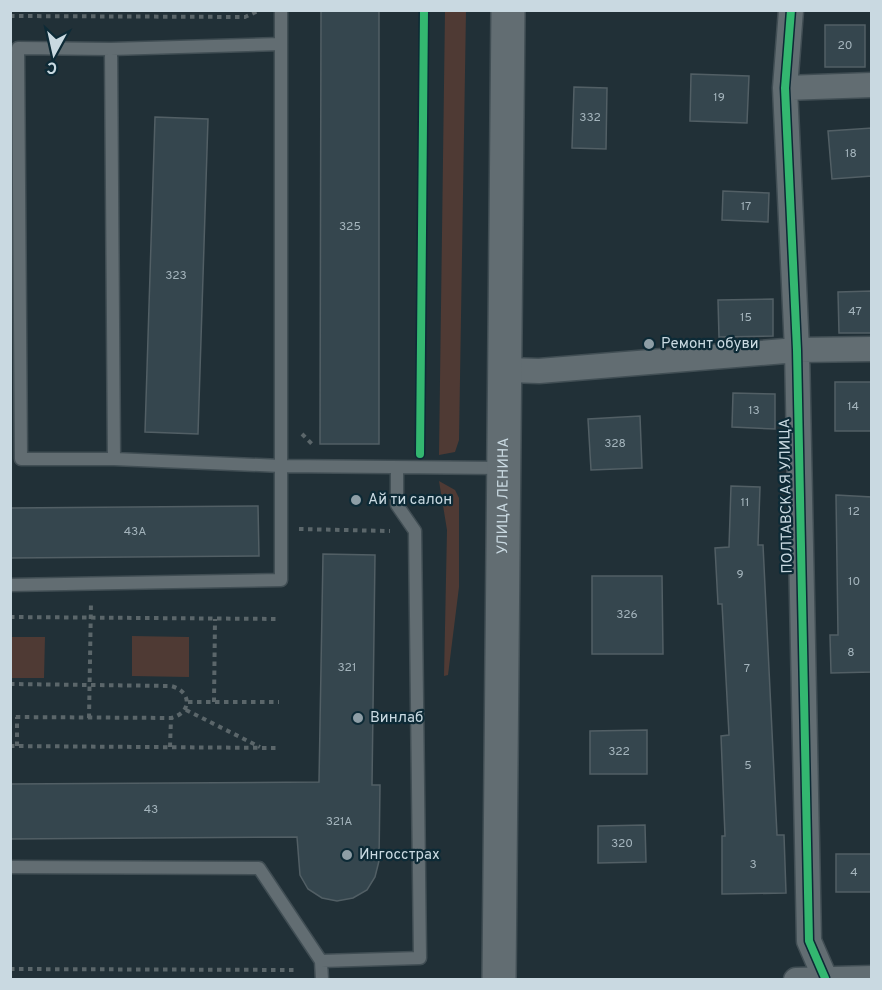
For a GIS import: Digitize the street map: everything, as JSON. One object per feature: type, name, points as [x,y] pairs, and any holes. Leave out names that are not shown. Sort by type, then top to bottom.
[{"type":"main road","name":"УЛИЦА ЛЕНИНА","points":[[499,980],[508,10]]},
{"type":"street","name":"ПОЛТАВСКАЯ УЛИЦА","points":[[791,10],[785,88],[797,350],[809,941],[825,978]]},
{"type":"street","points":[[785,88],[872,85]]},
{"type":"street","points":[[505,369],[539,370],[797,350],[872,349]]},
{"type":"street","points":[[796,980],[872,978]]},
{"type":"lane","points":[[10,585],[281,580],[281,10]]},
{"type":"lane","points":[[281,44],[111,49],[18,48],[21,459],[114,459],[397,469],[503,468]]},
{"type":"lane","points":[[111,49],[114,459]]},
{"type":"lane","points":[[321,962],[420,958],[415,531],[397,505],[397,469]]},
{"type":"lane","points":[[10,867],[259,868],[321,962],[322,980]]},
{"type":"path","points":[[10,16],[245,17],[260,10]]},
{"type":"path","points":[[300,424],[301,434],[317,449]]},
{"type":"path","points":[[281,529],[415,531]]},
{"type":"path","points":[[89,718],[91,583]]},
{"type":"path","points":[[10,617],[280,619]]},
{"type":"path","points":[[214,702],[215,619]]},
{"type":"path","points":[[10,684],[171,686],[179,688],[186,694],[188,702],[186,710],[180,716],[171,718],[10,717]]},
{"type":"path","points":[[188,702],[279,702]]},
{"type":"path","points":[[186,710],[263,748]]},
{"type":"path","points":[[17,717],[17,746]]},
{"type":"path","points":[[171,718],[171,747]]},
{"type":"path","points":[[10,746],[278,748]]},
{"type":"path","points":[[10,969],[294,970]]},
{"type":"shaded area","points":[[445,11],[466,11],[459,440],[455,452],[439,455]]},
{"type":"shaded area","points":[[439,481],[455,490],[459,498],[459,587],[448,675],[444,676],[447,530]]},
{"type":"shaded area","points":[[132,636],[189,637],[189,677],[132,676]]},
{"type":"shaded area","points":[[11,637],[45,637],[44,678],[11,678]]},
{"type":"building","points":[[321,10],[379,10],[379,444],[320,444]]},
{"type":"building","points":[[825,25],[865,25],[865,67],[825,67]]},
{"type":"building","points":[[691,74],[749,76],[747,123],[690,121]]},
{"type":"building","points":[[574,87],[607,88],[606,149],[572,148]]},
{"type":"building","points":[[155,117],[208,119],[198,434],[145,432]]},
{"type":"building","points":[[872,128],[872,176],[832,179],[828,131]]},
{"type":"building","points":[[723,191],[769,193],[768,222],[722,220]]},
{"type":"building","points":[[872,291],[872,333],[839,333],[838,292]]},
{"type":"building","points":[[773,299],[773,336],[719,337],[718,300]]},
{"type":"building","points":[[835,382],[872,382],[872,431],[835,431]]},
{"type":"building","points":[[733,393],[775,394],[775,429],[732,427]]},
{"type":"building","points":[[640,416],[642,468],[591,470],[588,419]]},
{"type":"building","points":[[731,486],[760,487],[758,545],[763,545],[777,835],[784,835],[786,893],[722,894],[722,836],[725,836],[721,736],[729,735],[722,604],[718,604],[715,548],[729,547]]},
{"type":"building","points":[[836,495],[872,497],[872,672],[831,673],[830,635],[838,635]]},
{"type":"building","points":[[258,506],[259,556],[10,558],[10,508]]},
{"type":"building","points":[[323,554],[375,555],[372,785],[380,785],[379,861],[375,877],[367,890],[353,898],[337,901],[322,898],[308,889],[300,875],[297,837],[10,839],[10,784],[319,782]]},
{"type":"building","points":[[592,576],[662,576],[663,654],[592,654]]},
{"type":"building","points":[[647,730],[647,774],[590,774],[590,731]]},
{"type":"building","points":[[645,825],[646,862],[598,863],[598,826]]},
{"type":"building","points":[[836,854],[872,854],[872,892],[836,892]]},
{"type":"cycle path","points":[[420,454],[424,10]]},
{"type":"cycle path","points":[[791,10],[785,88],[797,350],[809,941],[825,978]]},
{"type":"place","name":"Ремонт обуви","points":[[649,344]]},
{"type":"place","name":"Ай ти салон","points":[[356,500]]},
{"type":"place","name":"Винлаб","points":[[358,718]]},
{"type":"place","name":"Ингосстрах","points":[[347,855]]}]
